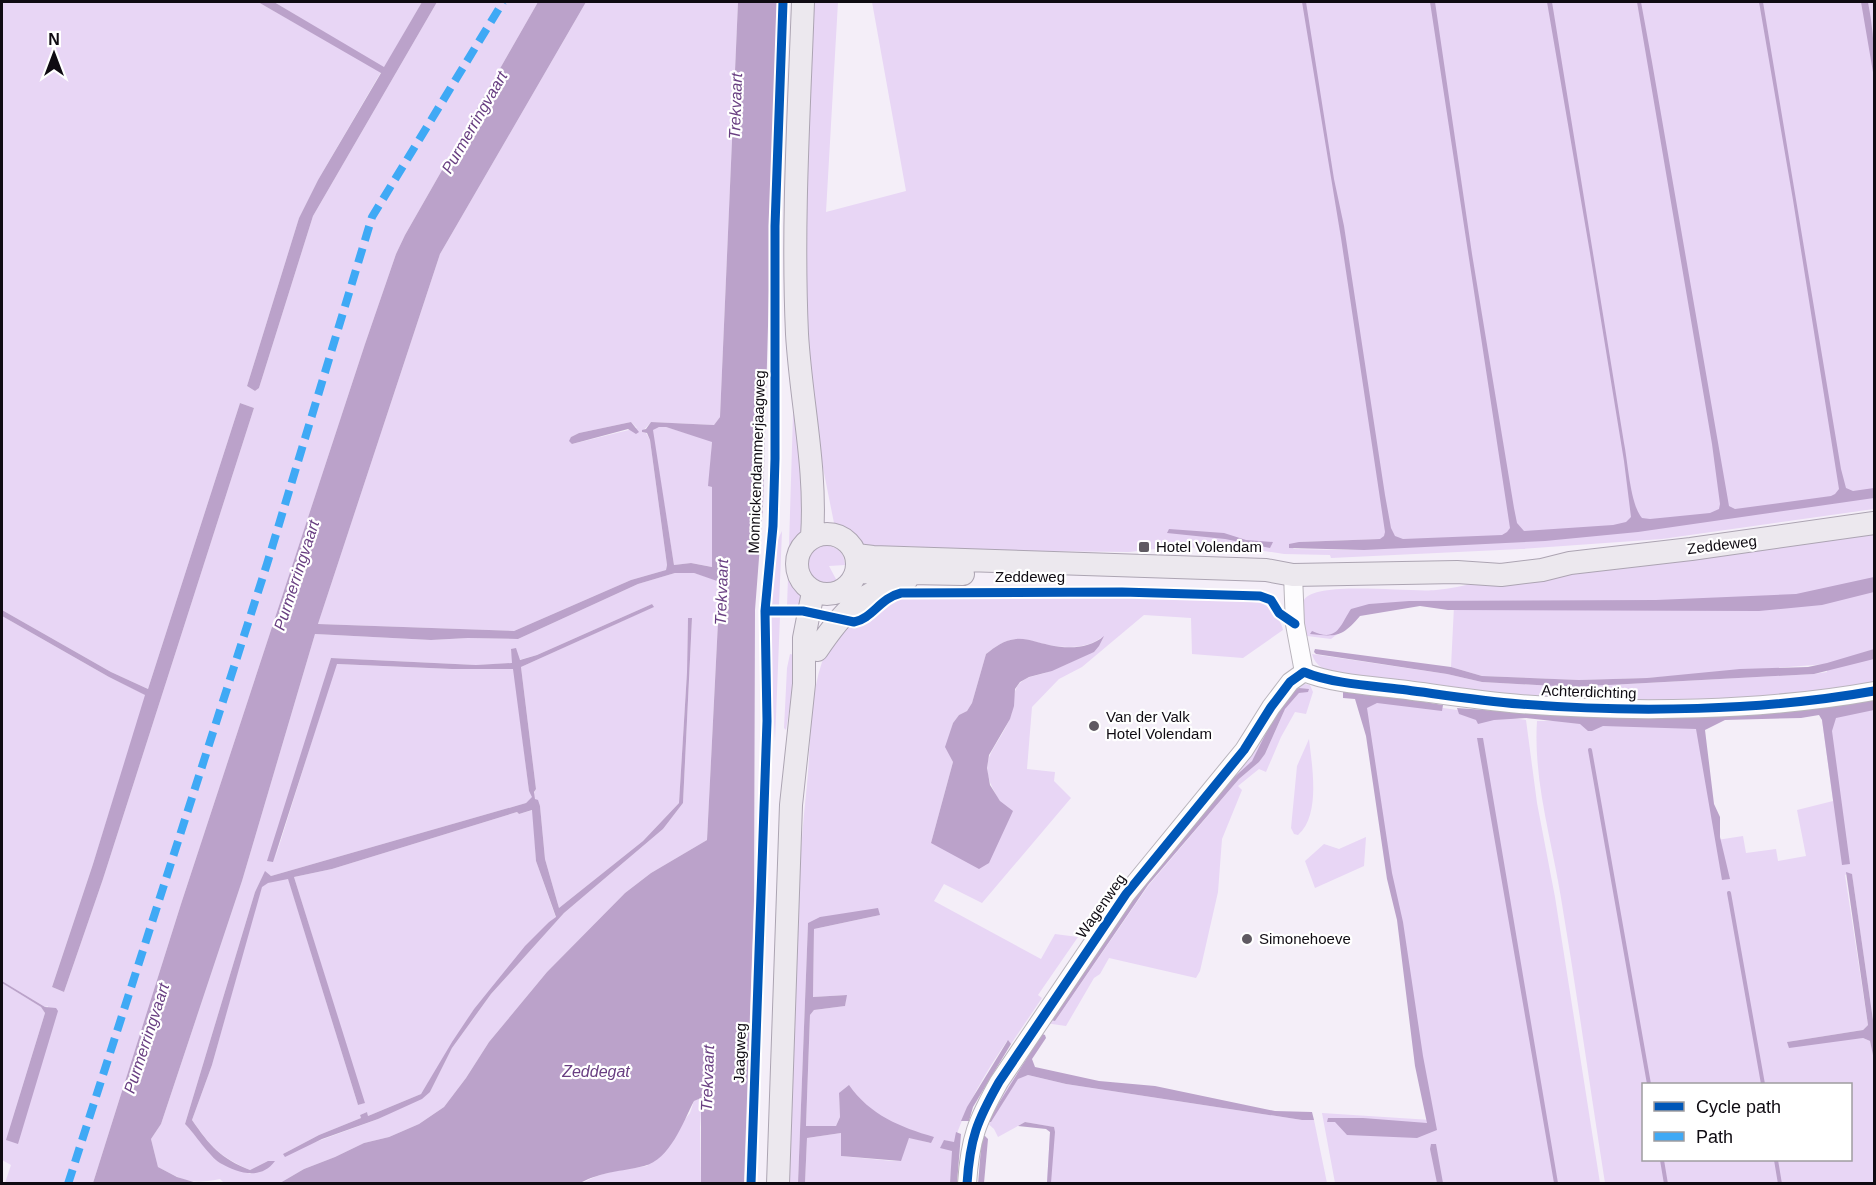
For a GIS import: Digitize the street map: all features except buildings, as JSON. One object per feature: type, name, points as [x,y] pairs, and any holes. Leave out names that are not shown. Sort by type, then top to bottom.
[{"type":"main road","points":[[803,2],[796,297],[800,378],[822,536]]},
{"type":"main road","name":"Zeddeweg","points":[[856,564],[873,557],[1266,570],[1293,575],[1457,572],[1514,563],[1570,563],[1702,548],[1875,524]]},
{"type":"main road","points":[[822,536],[844,539],[854,549],[856,564],[843,590],[822,593],[801,580],[796,566],[802,546],[822,536]]},
{"type":"main road","name":"Zeddeweg","points":[[856,564],[923,574],[1030,574],[1267,581],[1293,575]]},
{"type":"main road","points":[[817,650],[838,619],[863,597],[892,583],[923,574]]},
{"type":"main road","points":[[804,684],[817,650],[824,615],[822,593]]},
{"type":"main road","points":[[778,1184],[791,805],[804,684],[804,638],[822,593]]},
{"type":"street","points":[[1293,575],[1295,624],[1304,672]]},
{"type":"street","name":"Achterdichting","points":[[1304,672],[1326,680],[1448,696],[1519,704],[1594,708],[1689,708],[1769,704],[1875,691]]},
{"type":"street","name":"Wagenweg","points":[[967,1184],[972,1135],[982,1111],[999,1082],[1126,894],[1244,750],[1290,682],[1304,672]]},
{"type":"shaded area","points":[[2,2],[258,2],[381,72],[318,180],[299,218],[247,386],[255,391],[259,388],[313,216],[437,2],[538,2],[396,254],[181,904],[93,1183],[5,1183],[11,1165],[2,1160],[2,983],[41,1007],[45,1013],[6,1140],[48,1006],[45,1007],[2,981],[2,616],[109,677],[146,695],[52,987],[64,992],[103,879],[254,408],[240,403],[148,689],[111,672],[2,610]]},
{"type":"shaded area","points":[[274,2],[422,2],[384,68]]},
{"type":"shaded area","points":[[586,2],[738,2],[720,417],[714,425],[651,422],[642,432],[646,433],[650,440],[666,570],[631,580],[514,631],[318,624],[440,254]],"holes":[[[631,422],[637,428],[572,444],[571,437],[579,433]]]},
{"type":"shaded area","points":[[813,2],[838,2],[826,212],[906,191],[872,2],[1874,2],[1874,509],[1662,539],[1521,549],[1331,558],[1330,555],[1284,554],[1238,547],[1164,548],[1129,552],[1020,552],[903,546],[871,553],[839,532],[834,523],[821,458],[806,332],[806,231]],"holes":[[[1380,539],[1391,548],[1348,550],[1293,549],[1299,542]]]},
{"type":"shaded area","points":[[793,414],[797,414],[804,535],[794,546],[789,546]]},
{"type":"shaded area","points":[[659,427],[712,441],[709,486],[712,487],[713,567],[691,563],[674,565],[652,429]]},
{"type":"shaded area","points":[[1874,529],[1874,649],[1847,658],[1874,651],[1874,686],[1836,693],[1682,703],[1529,702],[1336,673],[1318,665],[1312,654],[1447,674],[1482,682],[1572,687],[1814,674],[1827,672],[1827,664],[1647,678],[1579,680],[1482,676],[1451,667],[1454,606],[1406,606],[1368,611],[1331,639],[1307,636],[1302,618],[1304,600],[1312,594],[1326,590],[1441,589]]},
{"type":"shaded area","points":[[782,531],[779,606],[770,605],[773,557]]},
{"type":"shaded area","points":[[825,545],[840,551],[845,565],[829,566],[837,581],[826,584],[815,581],[810,576],[807,564],[807,559],[813,550]]},
{"type":"shaded area","points":[[675,573],[694,573],[720,581],[707,840],[651,873],[625,893],[547,972],[489,1042],[444,1107],[419,1124],[389,1137],[364,1143],[304,1169],[280,1183],[224,1183],[220,1179],[194,1182],[182,1179],[158,1167],[151,1139],[161,1124],[242,881],[315,634],[431,640],[518,639],[638,584]],"holes":[[[652,604],[653,607],[521,667],[536,789],[534,795],[540,806],[545,859],[559,908],[643,841],[679,803],[688,618],[692,619],[683,803],[663,829],[564,913],[491,994],[452,1048],[430,1092],[378,1119],[283,1154],[319,1135],[361,1118],[360,1115],[367,1112],[368,1116],[421,1094],[474,1009],[549,922],[556,918],[536,861],[533,810],[519,814],[517,812],[332,869],[294,877],[364,1103],[358,1105],[288,878],[267,883],[261,887],[212,1065],[192,1120],[217,1150],[239,1165],[250,1170],[268,1161],[250,1174],[219,1162],[185,1124],[255,892],[265,872],[271,876],[526,803],[533,797],[529,791],[514,669],[336,664],[274,862],[331,658],[476,665],[513,663],[511,649],[519,660],[537,655]]]},
{"type":"shaded area","points":[[792,576],[802,593],[804,607],[787,607],[788,577]]},
{"type":"shaded area","points":[[956,594],[1213,598],[1261,603],[1275,614],[1283,630],[1243,658],[1192,654],[1191,618],[1144,615],[1082,667],[1059,679],[1032,707],[1027,769],[1055,772],[1054,781],[1071,798],[982,903],[944,884],[934,901],[1041,959],[1055,934],[1078,937],[1038,995],[1042,998],[1011,1044],[1007,1041],[984,1077],[964,1116],[954,1143],[944,1140],[953,1151],[950,1183],[805,1183],[807,1138],[841,1133],[841,1156],[892,1161],[900,1161],[909,1137],[930,1143],[888,1121],[859,1100],[839,1093],[840,1117],[836,1126],[806,1127],[810,1015],[814,1010],[845,1006],[846,995],[813,997],[814,929],[880,915],[808,923],[798,1183],[787,1184],[799,883],[813,707],[822,662],[841,626],[864,623],[889,602],[910,596]],"holes":[[[1102,637],[1085,656],[1026,679],[1017,686],[1010,718],[989,757],[987,766],[992,787],[1000,801],[931,843],[953,762],[946,747],[953,723],[959,715],[967,711],[972,703],[986,654],[996,646],[1016,639],[1069,647],[1084,646]]]},
{"type":"shaded area","points":[[770,615],[780,616],[775,742],[769,635]]},
{"type":"shaded area","points":[[790,654],[798,656],[786,730],[784,728],[787,668]]},
{"type":"shaded area","points":[[1299,683],[1310,685],[1313,692],[1306,714],[1295,712],[1266,772],[1259,769],[1238,786],[1242,790],[1222,839],[1218,892],[1200,971],[1196,978],[1109,958],[1100,974],[1094,978],[1066,1026],[1045,1023],[1103,933]],"holes":[[[1299,688],[1303,692],[1299,693],[1287,707]],[[1284,711],[1265,754],[1239,779],[1148,886],[1055,1021],[1051,1020],[1151,874],[1230,781],[1252,761]]]},
{"type":"shaded area","points":[[1361,696],[1526,720],[1537,803],[1555,897],[1600,1183],[1335,1183],[1322,1113],[1431,1120]]},
{"type":"shaded area","points":[[1874,706],[1874,1027],[1852,875],[1849,873],[1845,875],[1868,1025],[1863,1030],[1787,1042],[1863,1038],[1870,1041],[1874,1060],[1874,1183],[1605,1183],[1567,934],[1540,788],[1537,721],[1696,721],[1717,840],[1743,836],[1746,853],[1776,849],[1778,861],[1806,856],[1797,810],[1833,801],[1822,720]]},
{"type":"shaded area","points":[[1309,739],[1313,776],[1312,803],[1310,815],[1298,835],[1294,834],[1291,828],[1297,766]]},
{"type":"shaded area","points":[[1366,837],[1364,866],[1315,888],[1305,861],[1324,844],[1339,849]]},
{"type":"shaded area","points":[[1041,1032],[1044,1034],[988,1121],[991,1122],[1018,1078],[1028,1075],[1066,1084],[1314,1120],[1327,1183],[1047,1183],[1050,1132],[1053,1127],[1025,1122],[998,1137],[994,1129],[985,1121]]},
{"type":"shaded area","points":[[702,1097],[701,1183],[580,1184],[604,1174],[647,1166],[690,1113],[694,1101]]},
{"type":"water","points":[[258,2],[274,2],[384,67],[422,2],[437,2],[313,216],[259,388],[255,391],[247,386],[299,218],[318,180],[381,73]]},
{"type":"water","points":[[538,2],[586,2],[440,254],[318,624],[514,631],[631,580],[666,570],[650,440],[647,433],[642,430],[646,429],[651,422],[714,425],[720,417],[738,2],[777,2],[763,506],[755,610],[754,901],[744,1183],[701,1183],[701,1098],[694,1101],[675,1139],[653,1162],[604,1174],[580,1183],[280,1183],[304,1169],[364,1143],[389,1137],[419,1124],[444,1107],[489,1042],[547,972],[625,893],[651,873],[707,840],[720,582],[694,573],[675,573],[638,584],[518,639],[431,640],[315,634],[242,881],[161,1124],[151,1139],[158,1167],[177,1177],[197,1183],[93,1183],[181,904],[365,344],[396,254]],"holes":[[[666,427],[712,442],[708,486],[712,487],[712,567],[691,563],[674,565],[653,430]]]},
{"type":"water","points":[[1302,2],[1306,2],[1334,179],[1344,226],[1385,495],[1391,528],[1395,536],[1403,539],[1502,535],[1510,528],[1430,2],[1435,2],[1472,254],[1514,508],[1517,523],[1524,531],[1613,525],[1626,522],[1631,517],[1624,461],[1547,2],[1552,2],[1630,482],[1638,512],[1642,518],[1650,519],[1710,513],[1719,509],[1720,504],[1712,444],[1637,2],[1641,2],[1652,62],[1729,506],[1735,509],[1831,496],[1839,489],[1759,2],[1763,2],[1841,469],[1846,488],[1853,491],[1874,488],[1874,498],[1638,532],[1545,541],[1364,550],[1289,548],[1289,544],[1299,542],[1380,539],[1385,532],[1341,238]]},
{"type":"water","points":[[1861,2],[1868,2],[1870,12],[1874,78]]},
{"type":"water","points":[[240,403],[254,408],[103,879],[64,992],[52,987],[145,695],[2,616],[2,610],[111,672],[148,689]]},
{"type":"water","points":[[631,422],[639,432],[636,434],[628,429],[572,444],[569,441],[571,437],[579,433]]},
{"type":"water","points":[[1169,529],[1224,533],[1246,540],[1273,542],[1270,548],[1225,539],[1167,533]]},
{"type":"water","points":[[1874,577],[1874,592],[1822,605],[1759,611],[1448,610],[1420,606],[1360,616],[1343,632],[1333,635],[1328,635],[1333,634],[1341,626],[1351,609],[1369,604],[1409,601],[1656,600],[1796,594]]},
{"type":"water","points":[[652,604],[654,607],[521,667],[536,789],[535,799],[538,800],[540,806],[545,859],[559,908],[643,841],[679,803],[688,618],[692,618],[683,803],[663,829],[564,913],[491,994],[452,1048],[430,1092],[422,1099],[378,1119],[322,1139],[285,1157],[283,1154],[319,1135],[361,1118],[360,1115],[367,1112],[368,1116],[421,1094],[474,1009],[525,946],[556,917],[536,861],[532,810],[519,814],[517,812],[332,869],[294,877],[365,1103],[358,1105],[288,879],[268,883],[262,887],[212,1065],[192,1120],[216,1150],[231,1161],[250,1170],[268,1161],[275,1161],[263,1171],[249,1173],[235,1170],[216,1160],[185,1124],[255,892],[265,871],[271,876],[526,803],[532,797],[529,791],[513,669],[337,664],[273,862],[267,861],[331,658],[476,665],[512,663],[511,649],[516,648],[520,660],[537,655]]},
{"type":"water","points":[[1104,636],[1094,652],[1052,671],[1029,677],[1020,682],[1015,689],[1014,706],[1010,719],[989,755],[987,768],[990,785],[1000,801],[1013,811],[989,863],[979,869],[931,843],[953,762],[945,747],[953,723],[959,715],[967,711],[972,703],[986,654],[1000,644],[1016,639],[1071,647],[1085,646]]},
{"type":"water","points":[[1315,649],[1451,667],[1482,676],[1579,680],[1647,678],[1740,669],[1808,667],[1874,649],[1874,659],[1814,674],[1572,687],[1482,682],[1447,674],[1316,654]]},
{"type":"water","points":[[1299,688],[1309,689],[1308,692],[1299,693],[1285,709],[1265,754],[1259,762],[1239,779],[1148,885],[1055,1021],[1050,1020],[1151,874],[1230,781],[1252,761],[1273,719],[1293,691]]},
{"type":"water","points":[[1352,690],[1443,705],[1442,711],[1377,703],[1367,708],[1392,873],[1403,922],[1423,1056],[1437,1130],[1417,1138],[1347,1135],[1335,1122],[1327,1122],[1328,1118],[1363,1118],[1427,1123],[1415,1066],[1397,920],[1387,879],[1366,736],[1355,699],[1343,698],[1343,692]]},
{"type":"water","points":[[1874,698],[1874,710],[1836,718],[1832,731],[1850,864],[1842,865],[1822,720],[1819,715],[1801,718],[1725,720],[1705,730],[1714,804],[1720,817],[1720,837],[1730,879],[1722,880],[1696,729],[1603,726],[1588,731],[1580,724],[1526,718],[1494,720],[1478,724],[1476,720],[1459,714],[1457,708],[1565,716]]},
{"type":"water","points":[[1477,738],[1483,738],[1558,1183],[1554,1183]]},
{"type":"water","points":[[1846,872],[1852,874],[1874,1027],[1874,1060],[1870,1041],[1863,1038],[1789,1048],[1787,1042],[1863,1030],[1868,1025]]},
{"type":"water","points":[[878,908],[880,915],[814,929],[813,997],[847,995],[845,1006],[814,1010],[810,1015],[806,1126],[836,1126],[840,1117],[839,1093],[849,1085],[876,1112],[909,1129],[934,1137],[931,1143],[909,1138],[901,1161],[841,1156],[841,1133],[807,1138],[805,1183],[798,1183],[808,923],[820,917]]},
{"type":"water","points":[[2,981],[45,1007],[56,1008],[58,1011],[18,1144],[6,1140],[45,1013],[41,1007]]},
{"type":"water","points":[[1042,1034],[1046,1038],[1032,1059],[1035,1067],[1099,1081],[1155,1086],[1275,1111],[1312,1112],[1314,1120],[1066,1084],[1028,1075],[1018,1079],[991,1122],[987,1122]]},
{"type":"water","points":[[1008,1040],[1011,1044],[973,1107],[969,1121],[961,1121],[967,1107]]},
{"type":"water","points":[[1025,1122],[1054,1127],[1051,1183],[1047,1183],[1050,1132],[1046,1129],[1018,1126]]},
{"type":"water","points":[[956,1132],[961,1134],[957,1183],[950,1183],[952,1151],[940,1148],[944,1140],[954,1142]]},
{"type":"water","points":[[982,1136],[988,1139],[984,1183],[978,1184]]},
{"type":"water","points":[[1431,1144],[1436,1144],[1443,1183],[1437,1183]]},
{"type":"waterway","points":[[1590,750],[1649,1083]]},
{"type":"waterway","points":[[1729,893],[1763,1083]]},
{"type":"waterway","points":[[1662,1161],[1666,1184]]},
{"type":"waterway","points":[[1776,1161],[1780,1184]]},
{"type":"marked path","points":[[68,1184],[267,564],[372,217],[503,2]]},
{"type":"cycle path","name":"Monnickendammerjaagweg","points":[[751,1184],[767,721],[765,611],[773,526],[775,459],[775,226],[783,2]]},
{"type":"cycle path","points":[[765,611],[803,611],[854,622],[866,617],[887,599],[901,593],[1122,592],[1260,596],[1271,600],[1279,613],[1295,624]]},
{"type":"cycle path","points":[[967,1184],[970,1154],[976,1130],[999,1082],[1126,894],[1244,750],[1290,682],[1304,672],[1341,682],[1477,700],[1607,709],[1698,708],[1788,703],[1874,691]]},
{"type":"place","name":"Hotel Volendam","points":[[1144,547]]},
{"type":"place","name":"Van der Valk Hotel Volendam","points":[[1094,726]]},
{"type":"place","name":"Simonehoeve","points":[[1247,939]]},
{"type":"water label","name":"Trekvaart","points":[[735,106]]},
{"type":"water label","name":"Purmerringvaart","points":[[474,122]]},
{"type":"water label","name":"Purmerringvaart","points":[[296,575]]},
{"type":"water label","name":"Trekvaart","points":[[721,592]]},
{"type":"water label","name":"Purmerringvaart","points":[[146,1038]]},
{"type":"water label","name":"Zeddegat","points":[[596,1071]]},
{"type":"water label","name":"Trekvaart","points":[[707,1078]]}]
